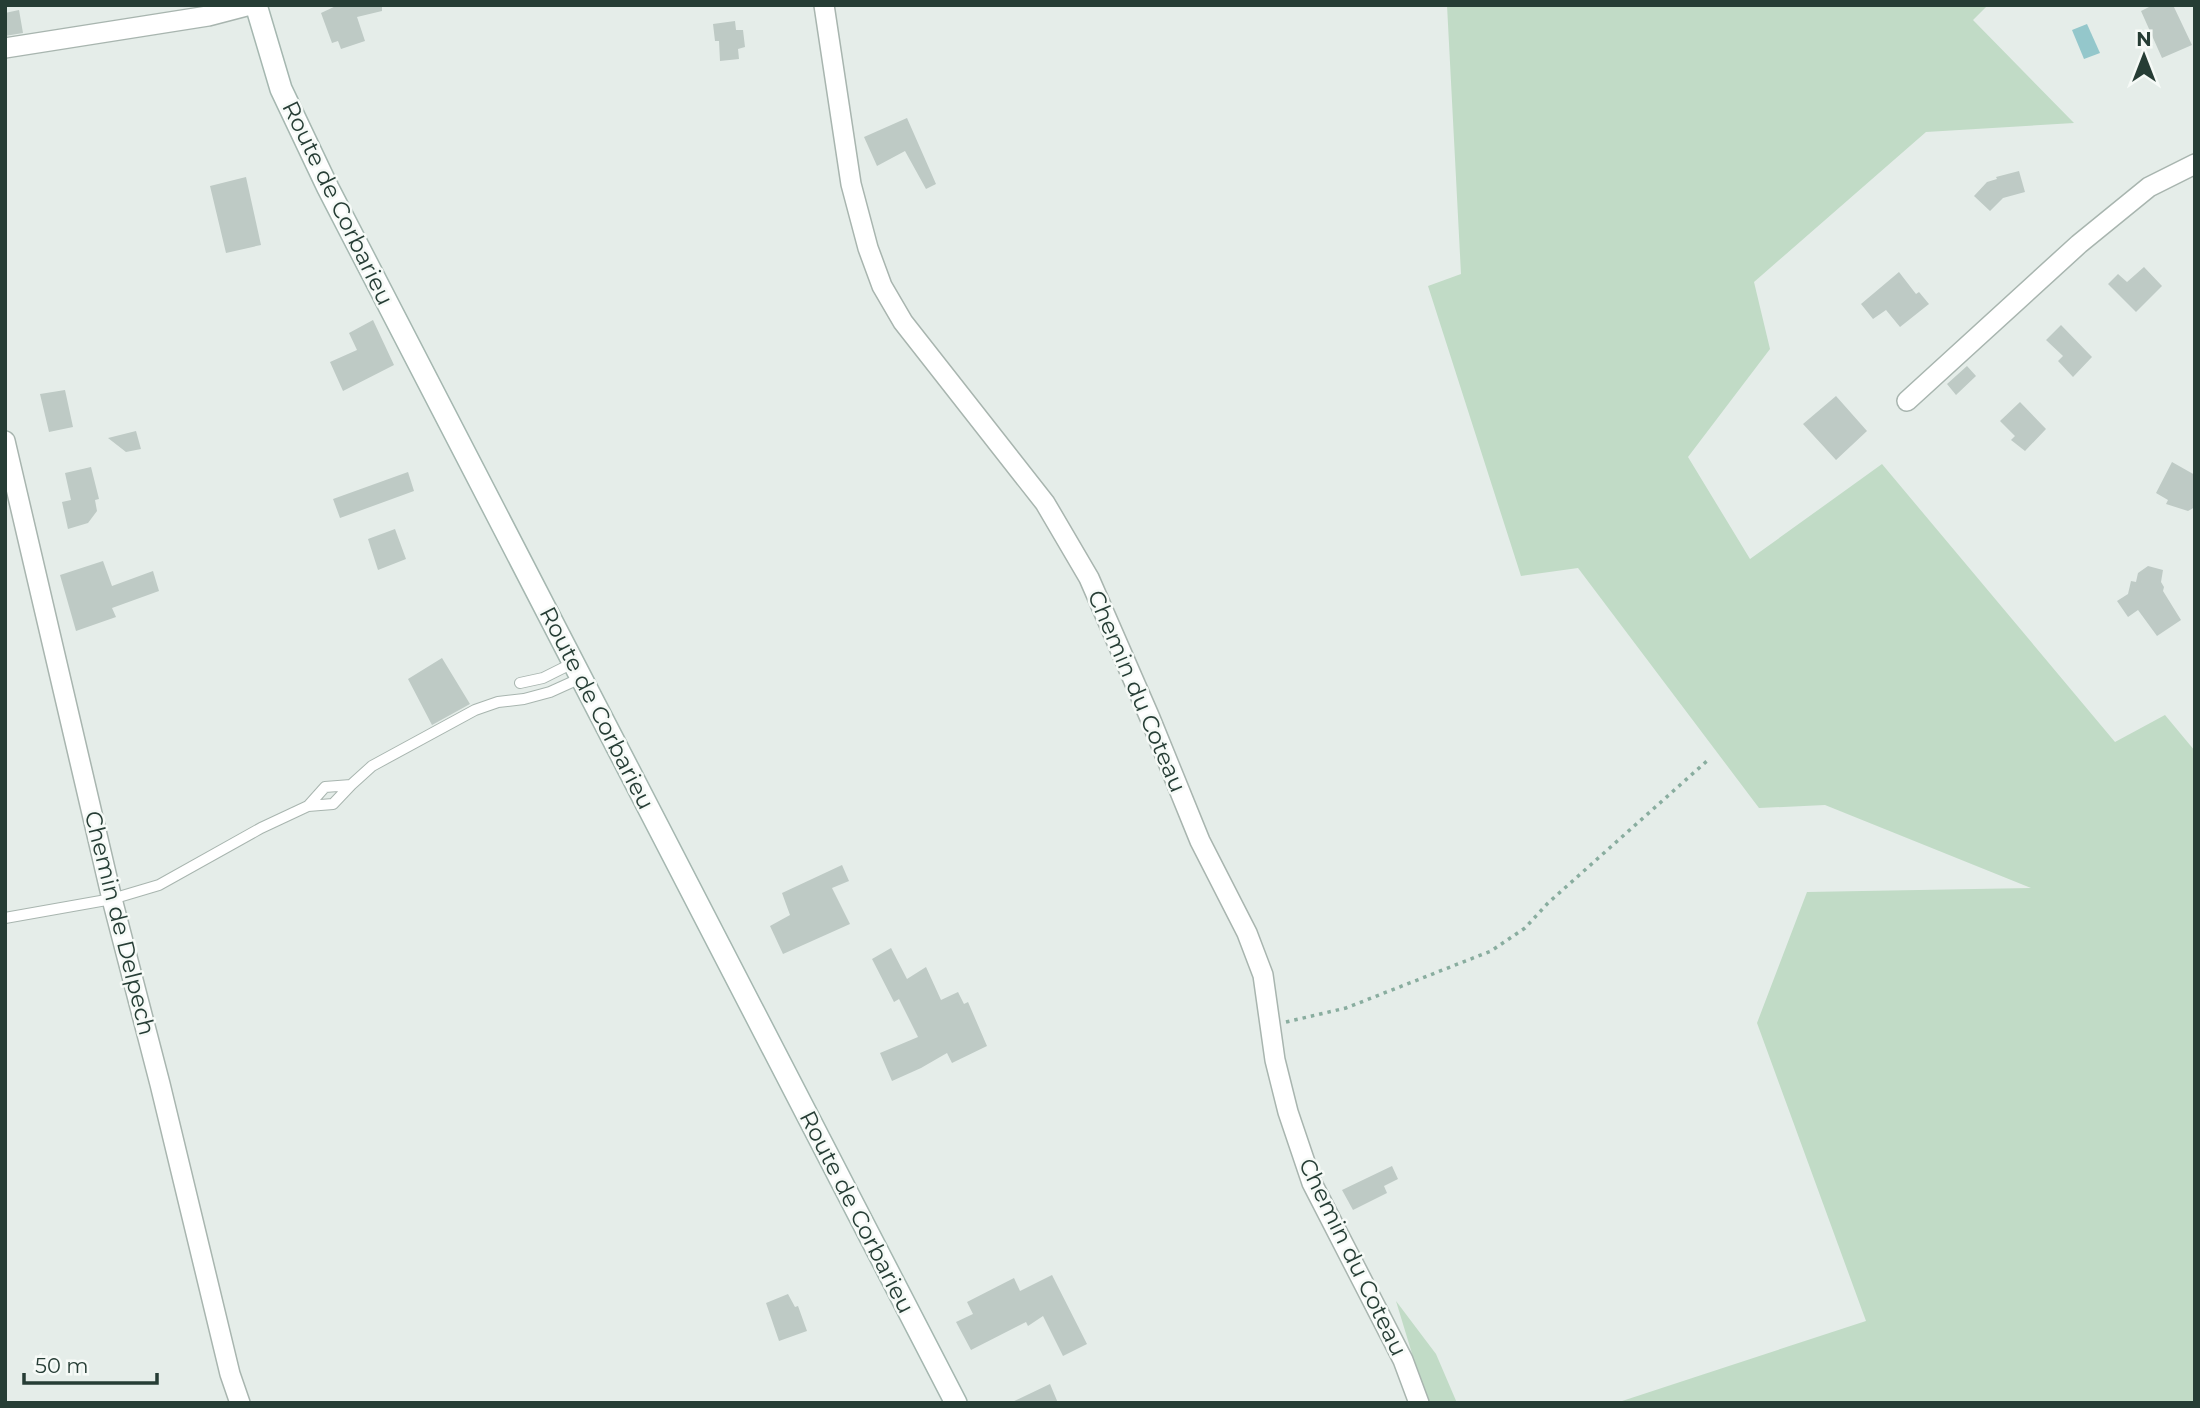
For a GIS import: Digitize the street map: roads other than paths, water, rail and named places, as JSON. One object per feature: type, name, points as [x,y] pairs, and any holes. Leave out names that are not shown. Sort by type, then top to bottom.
[{"type":"main road","name":"Route de Corbarieu","points":[[256,5],[281,89],[303,136],[957,1403]]},
{"type":"street","points":[[5,48],[208,16],[250,5]]},
{"type":"street","name":"Chemin du Coteau","points":[[824,5],[851,184],[868,248],[882,286],[902,323],[1045,503],[1089,578],[1150,718],[1199,841],[1247,933],[1263,975],[1275,1060],[1288,1112],[1312,1183],[1403,1360],[1419,1403]]},
{"type":"street","points":[[1907,401],[2079,244],[2149,187],[2195,164]]},
{"type":"street","name":"Chemin de Delpech","points":[[5,441],[112,899],[230,1374],[240,1403]]},
{"type":"lane","points":[[520,684],[577,670]]},
{"type":"lane","points":[[5,918],[112,899],[159,885],[261,828],[308,806],[333,804],[372,765],[475,710],[498,702],[550,692],[577,670]]},
{"type":"lane","points":[[308,806],[325,788],[351,785]]},
{"type":"water","points":[[2087,24],[2100,53],[2084,59],[2072,30]]}]
